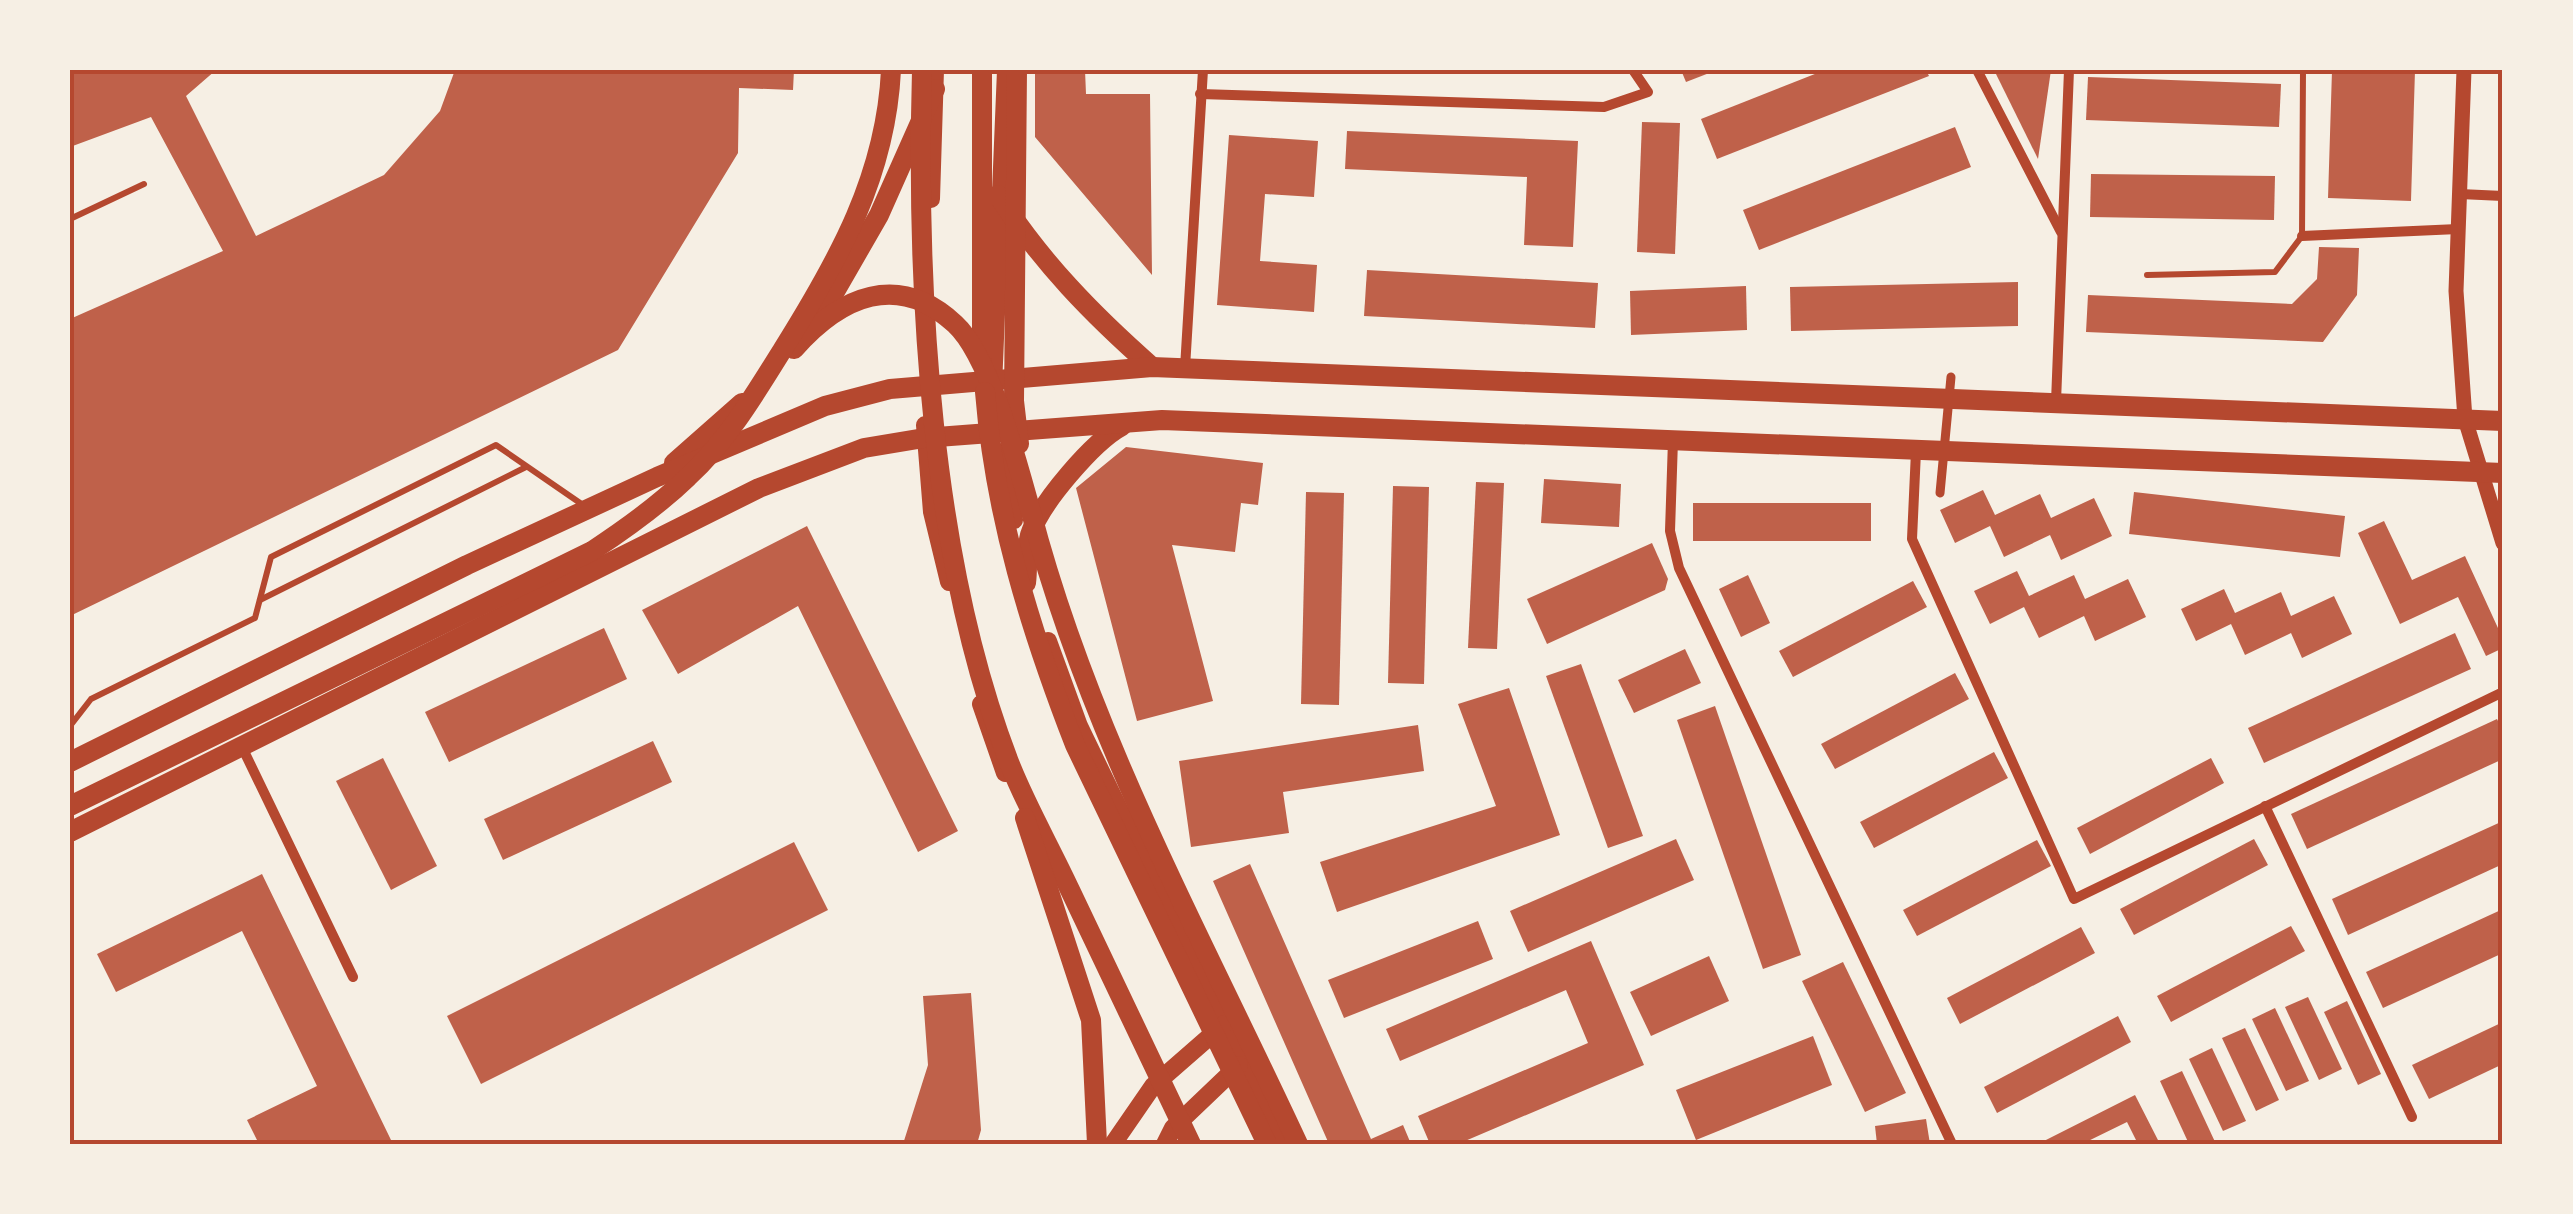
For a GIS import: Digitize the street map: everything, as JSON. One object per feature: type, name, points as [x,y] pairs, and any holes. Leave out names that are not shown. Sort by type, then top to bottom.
[{"type":"main road","points":[[759,388],[837,262],[862,207],[882,144],[891,70]]},
{"type":"main road","points":[[922,70],[920,148],[928,303],[946,529],[988,697],[1012,767],[1038,869],[1091,1020],[1098,1144]]},
{"type":"main road","points":[[982,70],[980,337],[990,458],[1007,544],[1033,635],[1075,745],[1268,1144]]},
{"type":"main road","points":[[1006,70],[992,379],[1026,583],[1079,726],[1281,1144]]},
{"type":"main road","points":[[1017,70],[1014,401],[1024,486]]},
{"type":"main road","points":[[935,80],[932,288],[924,438],[932,512],[990,742],[1153,1086],[1173,1139],[1242,1062]]},
{"type":"main road","points":[[658,476],[768,380],[811,331],[880,216],[935,80]]},
{"type":"main road","points":[[998,195],[1028,241],[1076,296],[1152,367]]},
{"type":"main road","points":[[70,806],[592,551],[645,517],[692,474],[806,334],[844,307],[894,292],[914,296],[960,328],[972,347],[1024,486],[1060,620],[1101,726],[1298,1144]]},
{"type":"main road","points":[[70,762],[658,476],[825,406],[925,384],[1152,367],[2503,420]]},
{"type":"main road","points":[[1026,583],[1030,535],[1050,500],[1106,434],[1128,422]]},
{"type":"main road","points":[[70,832],[759,488],[864,448],[924,438],[1128,422],[2503,473]]},
{"type":"main road","points":[[1012,767],[1191,1144]]},
{"type":"main road","points":[[1114,1144],[1153,1086],[1224,1024]]},
{"type":"street","points":[[1185,369],[1203,70]]},
{"type":"street","points":[[1200,94],[1604,108],[1648,92],[1633,70]]},
{"type":"street","points":[[1976,70],[2062,233]]},
{"type":"street","points":[[2056,402],[2069,70]]},
{"type":"street","points":[[2464,70],[2456,291],[2465,419],[2503,543]]},
{"type":"street","points":[[2460,194],[2503,196]]},
{"type":"street","points":[[2302,236],[2458,229]]},
{"type":"street","points":[[1940,492],[1951,378]]},
{"type":"street","points":[[1674,440],[1670,531],[1678,568],[1952,1144]]},
{"type":"street","points":[[1916,450],[1912,539],[2074,898],[2503,692]]},
{"type":"street","points":[[242,746],[353,977]]},
{"type":"street","points":[[2265,806],[2412,1117]]},
{"type":"lane","points":[[2147,275],[2275,272],[2302,236],[2303,70]]},
{"type":"lane","points":[[70,219],[144,184]]},
{"type":"lane","points":[[70,726],[91,698],[255,618],[271,557],[496,445],[588,509]]},
{"type":"lane","points":[[260,600],[527,466]]},
{"type":"building","points":[[70,70],[216,70],[186,96],[256,236],[384,175],[440,111],[455,70],[794,70],[793,90],[739,88],[738,153],[618,350],[70,616],[70,319],[223,251],[151,117],[70,147]]},
{"type":"building","points":[[1035,70],[1085,70],[1086,94],[1150,94],[1152,275],[1035,137]]},
{"type":"building","points":[[1681,70],[1717,70],[1686,82]]},
{"type":"building","points":[[1825,70],[1926,70],[1929,76],[1717,159],[1701,119]]},
{"type":"building","points":[[1994,70],[2051,70],[2038,159]]},
{"type":"building","points":[[2332,70],[2415,70],[2411,201],[2328,198]]},
{"type":"building","points":[[2088,77],[2281,84],[2279,127],[2086,120]]},
{"type":"building","points":[[1642,122],[1680,123],[1675,254],[1637,252]]},
{"type":"building","points":[[1955,127],[1971,167],[1759,250],[1743,210]]},
{"type":"building","points":[[1347,131],[1578,141],[1573,247],[1524,245],[1527,177],[1345,169]]},
{"type":"building","points":[[1229,135],[1318,141],[1314,197],[1265,194],[1260,261],[1317,265],[1314,312],[1217,305]]},
{"type":"building","points":[[2091,174],[2275,176],[2274,220],[2090,217]]},
{"type":"building","points":[[2319,247],[2359,248],[2357,295],[2323,342],[2086,332],[2088,295],[2292,304],[2317,279]]},
{"type":"building","points":[[1367,270],[1598,283],[1595,328],[1364,316]]},
{"type":"building","points":[[2018,282],[2018,326],[1791,331],[1790,287]]},
{"type":"building","points":[[1746,286],[1747,330],[1631,335],[1630,291]]},
{"type":"building","points":[[1126,447],[1263,463],[1258,505],[1241,503],[1235,552],[1172,545],[1213,701],[1137,721],[1076,488]]},
{"type":"building","points":[[1544,479],[1621,484],[1619,527],[1541,523]]},
{"type":"building","points":[[1476,482],[1504,483],[1497,649],[1468,648]]},
{"type":"building","points":[[1393,486],[1429,487],[1424,684],[1388,683]]},
{"type":"building","points":[[1983,490],[1995,515],[2040,494],[2051,518],[2094,498],[2112,536],[2061,560],[2050,535],[2004,557],[1990,526],[1955,543],[1940,510]]},
{"type":"building","points":[[1306,492],[1344,493],[1339,705],[1301,704]]},
{"type":"building","points":[[2134,492],[2345,516],[2340,557],[2129,534]]},
{"type":"building","points":[[1693,503],[1871,503],[1871,541],[1693,541]]},
{"type":"building","points":[[2384,521],[2412,580],[2465,556],[2503,639],[2503,648],[2486,656],[2458,597],[2400,624],[2358,533]]},
{"type":"building","points":[[807,526],[958,831],[918,852],[798,606],[678,674],[642,610]]},
{"type":"building","points":[[1652,543],[1668,579],[1665,590],[1547,644],[1527,599]]},
{"type":"building","points":[[2017,571],[2029,596],[2074,575],[2085,599],[2128,579],[2146,617],[2095,641],[2084,616],[2039,638],[2024,607],[1990,624],[1974,591]]},
{"type":"building","points":[[1748,575],[1770,623],[1741,637],[1719,589]]},
{"type":"building","points":[[1913,581],[1927,607],[1793,677],[1779,651]]},
{"type":"building","points":[[2224,589],[2235,613],[2281,592],[2291,616],[2334,596],[2352,634],[2302,658],[2291,633],[2245,655],[2231,624],[2196,641],[2181,609]]},
{"type":"building","points":[[604,628],[627,679],[449,762],[425,712]]},
{"type":"building","points":[[2455,633],[2471,669],[2264,763],[2248,728]]},
{"type":"building","points":[[1685,649],[1701,683],[1634,713],[1618,680]]},
{"type":"building","points":[[1581,664],[1643,836],[1608,848],[1546,676]]},
{"type":"building","points":[[1955,673],[1969,699],[1835,769],[1821,744]]},
{"type":"building","points":[[1509,688],[1560,835],[1337,912],[1320,862],[1496,806],[1458,704]]},
{"type":"building","points":[[1715,706],[1801,955],[1763,969],[1677,720]]},
{"type":"building","points":[[2497,719],[2503,731],[2503,759],[2307,849],[2291,814]]},
{"type":"building","points":[[1418,725],[1424,771],[1283,792],[1289,833],[1191,847],[1179,761]]},
{"type":"building","points":[[653,741],[672,782],[503,860],[484,819]]},
{"type":"building","points":[[1994,752],[2008,778],[1874,848],[1860,822]]},
{"type":"building","points":[[383,758],[437,866],[391,890],[336,781]]},
{"type":"building","points":[[2211,758],[2224,783],[2090,854],[2077,828]]},
{"type":"building","points":[[2503,821],[2503,864],[2348,935],[2332,899]]},
{"type":"building","points":[[1676,839],[1694,880],[1528,952],[1510,911]]},
{"type":"building","points":[[2254,839],[2268,865],[2134,935],[2120,909]]},
{"type":"building","points":[[2037,840],[2051,866],[1917,936],[1903,910]]},
{"type":"building","points":[[794,842],[828,910],[481,1084],[447,1016]]},
{"type":"building","points":[[1250,864],[1371,1139],[1403,1125],[1411,1144],[1329,1144],[1213,881]]},
{"type":"building","points":[[262,874],[391,1140],[382,1144],[259,1144],[247,1120],[317,1086],[242,931],[116,992],[97,954]]},
{"type":"building","points":[[2503,909],[2503,953],[2383,1008],[2366,972]]},
{"type":"building","points":[[1478,921],[1493,959],[1344,1018],[1328,980]]},
{"type":"building","points":[[2291,926],[2305,951],[2171,1022],[2157,996]]},
{"type":"building","points":[[2081,927],[2095,953],[1960,1024],[1947,998]]},
{"type":"building","points":[[1591,941],[1644,1065],[1458,1144],[1430,1144],[1418,1116],[1588,1043],[1566,990],[1400,1061],[1386,1029]]},
{"type":"building","points":[[1709,956],[1729,1001],[1651,1036],[1630,992]]},
{"type":"building","points":[[1843,962],[1906,1093],[1865,1112],[1802,981]]},
{"type":"building","points":[[971,993],[981,1130],[977,1144],[903,1144],[928,1065],[923,996]]},
{"type":"building","points":[[2308,997],[2342,1069],[2319,1080],[2285,1007]]},
{"type":"building","points":[[2347,1001],[2381,1074],[2358,1085],[2324,1012]]},
{"type":"building","points":[[2275,1008],[2309,1081],[2286,1091],[2252,1019]]},
{"type":"building","points":[[2118,1016],[2131,1042],[1997,1113],[1984,1087]]},
{"type":"building","points":[[2503,1022],[2503,1064],[2429,1099],[2412,1065]]},
{"type":"building","points":[[2245,1028],[2279,1100],[2256,1111],[2222,1038]]},
{"type":"building","points":[[1813,1036],[1832,1085],[1696,1140],[1676,1090]]},
{"type":"building","points":[[2212,1048],[2246,1121],[2223,1131],[2189,1059]]},
{"type":"building","points":[[2182,1071],[2216,1144],[2189,1144],[2160,1081]]},
{"type":"building","points":[[2135,1095],[2160,1144],[2138,1144],[2127,1122],[2082,1144],[2038,1144]]},
{"type":"building","points":[[1926,1119],[1930,1144],[1877,1144],[1875,1126]]}]
